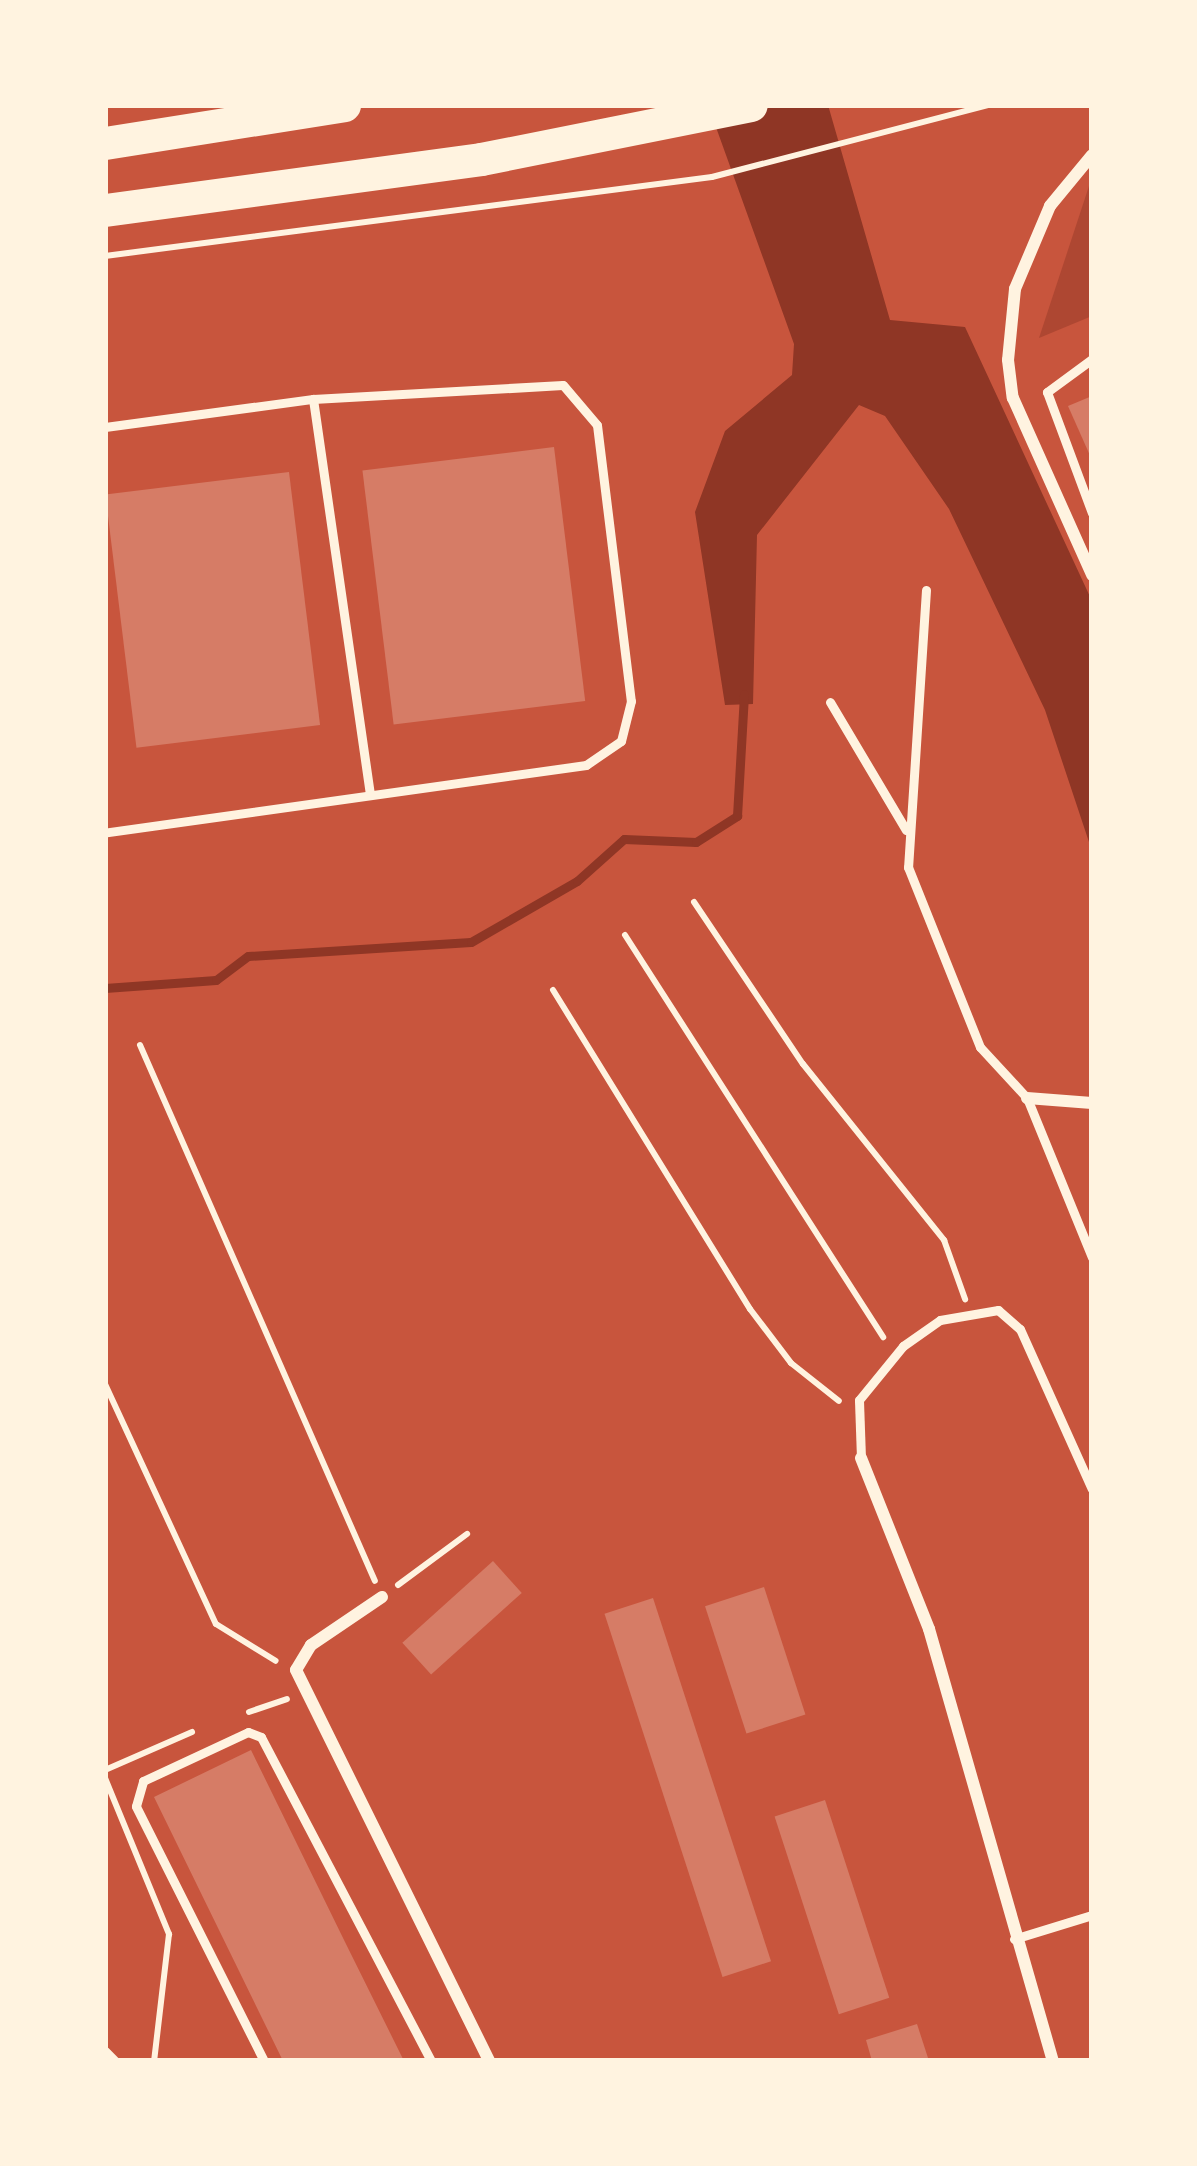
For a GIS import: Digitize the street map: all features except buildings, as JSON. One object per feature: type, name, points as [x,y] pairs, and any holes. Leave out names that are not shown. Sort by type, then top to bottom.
[{"type":"highway","points":[[105,143],[344,105]]},
{"type":"highway","points":[[105,210],[667,127],[751,105]]},
{"type":"street","points":[[1092,155],[1041,226],[1016,290],[1008,360],[1013,398],[1092,575]]},
{"type":"street","points":[[1027,1098],[1092,1103]]},
{"type":"street","points":[[861,1458],[928,1629],[1014,1940],[1053,2061]]},
{"type":"street","points":[[382,1597],[311,1645],[296,1670],[486,2060]]},
{"type":"lane","points":[[1092,359],[1047,392],[1092,513]]},
{"type":"lane","points":[[105,427],[313,399],[541,381],[578,394],[597,425],[631,701],[621,741],[586,765],[105,833]]},
{"type":"lane","points":[[313,399],[370,795]]},
{"type":"lane","points":[[926,590],[906,830],[908,867],[980,1048],[1027,1098],[1092,1257]]},
{"type":"lane","points":[[830,702],[906,830]]},
{"type":"lane","points":[[861,1458],[856,1414],[895,1355],[970,1314],[1015,1321],[1092,1489]]},
{"type":"lane","points":[[264,2061],[136,1805],[143,1781],[248,1732],[261,1737],[431,2061]]},
{"type":"lane","points":[[1014,1940],[1092,1915]]},
{"type":"lane","points":[[105,2051],[116,2061]]},
{"type":"path","points":[[105,256],[712,177],[989,105]]},
{"type":"path","points":[[694,902],[803,1064],[944,1240],[970,1314]]},
{"type":"path","points":[[625,935],[895,1355]]},
{"type":"path","points":[[554,990],[750,1309],[790,1363],[856,1414]]},
{"type":"path","points":[[140,1045],[382,1597],[467,1534]]},
{"type":"path","points":[[105,1384],[216,1624],[296,1670]]},
{"type":"path","points":[[105,1778],[169,1934],[154,2061]]},
{"type":"shaded area","points":[[708,105],[828,105],[890,320],[965,327],[1092,601],[1092,851],[1045,710],[949,509],[885,416],[859,405],[757,535],[753,704],[725,705],[695,512],[725,431],[792,375],[794,344]]},
{"type":"shaded area","points":[[1091,180],[1092,316],[1039,338]]},
{"type":"waterway","points":[[105,988],[216,980],[248,956],[471,942],[577,881],[624,839],[696,842],[737,816],[744,694]]}]
